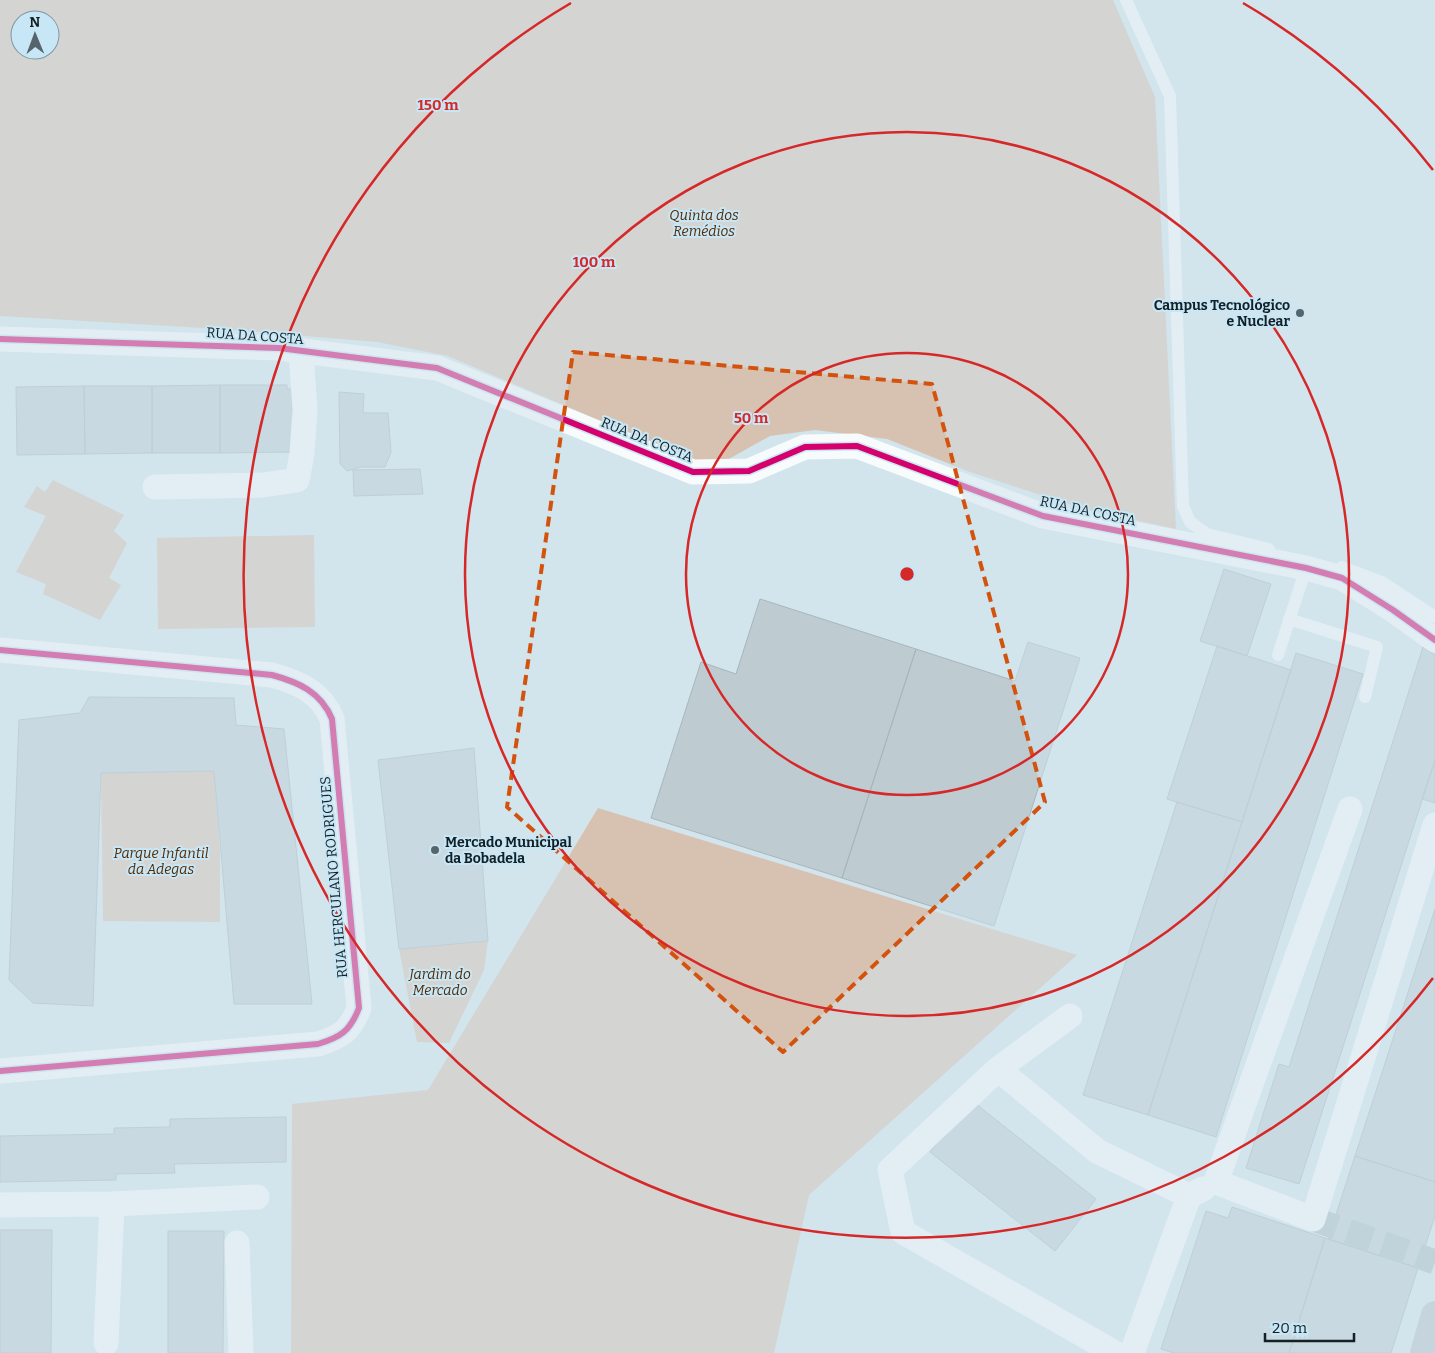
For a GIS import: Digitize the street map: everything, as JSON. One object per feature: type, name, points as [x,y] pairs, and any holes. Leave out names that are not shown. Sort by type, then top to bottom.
[{"type":"main road","points":[[1424,1353],[1435,1315]]},
{"type":"street","name":"RUA DA COSTA","points":[[0,339],[279,348],[437,368],[693,472],[749,471],[804,447],[857,446],[1043,516],[1306,568],[1342,578],[1393,610],[1435,640]]},
{"type":"street","points":[[155,487],[263,485],[297,480],[302,454],[305,410],[301,351]]},
{"type":"street","name":"RUA HERCULANO RODRIGUES","points":[[0,650],[272,675],[288,680],[321,699],[332,719],[359,1008],[354,1021],[336,1038],[318,1044],[0,1071]]},
{"type":"street","points":[[1132,1353],[1189,1196],[1216,1182],[1350,809]]},
{"type":"street","points":[[1216,1182],[1313,1218],[1435,825]]},
{"type":"street","points":[[1070,1016],[998,1069],[890,1170],[903,1232],[1115,1353]]},
{"type":"street","points":[[998,1069],[1097,1151],[1189,1196]]},
{"type":"street","points":[[0,1205],[112,1204],[257,1197]]},
{"type":"street","points":[[106,1343],[112,1204]]},
{"type":"street","points":[[237,1243],[241,1353]]},
{"type":"lane","points":[[1126,0],[1170,96],[1183,506],[1190,522],[1207,534],[1340,566],[1382,582],[1435,617]]},
{"type":"lane","points":[[1278,656],[1306,568]]},
{"type":"lane","points":[[1289,619],[1377,647],[1365,697]]},
{"type":"highlighted area","points":[[573,352],[932,384],[1045,802],[783,1052],[507,807]]},
{"type":"green space","name":"Quinta dos Remédios","points":[[0,0],[1113,0],[1155,97],[1176,529],[1084,509],[970,472],[887,439],[815,430],[770,436],[727,460],[692,460],[448,356],[377,342],[220,329],[0,316]]},
{"type":"green space","points":[[53,480],[124,515],[114,531],[127,543],[109,578],[121,585],[100,620],[43,594],[46,584],[16,572],[46,516],[24,507],[37,486],[45,492]]},
{"type":"green space","points":[[314,535],[315,627],[158,629],[157,538]]},
{"type":"green space","name":"Parque Infantil da Adegas","points":[[214,771],[220,853],[220,922],[103,921],[101,773]]},
{"type":"green space","points":[[598,808],[1077,955],[809,1195],[774,1353],[291,1353],[292,1104],[428,1090]]},
{"type":"green space","name":"Jardim do Mercado","points":[[488,941],[484,970],[449,1043],[417,1042],[399,949]]},
{"type":"building","points":[[220,385],[287,385],[287,389],[292,389],[293,452],[220,453]]},
{"type":"building","points":[[220,385],[220,453],[152,453],[152,386]]},
{"type":"building","points":[[84,386],[85,454],[17,455],[16,387]]},
{"type":"building","points":[[84,386],[152,386],[152,453],[85,454]]},
{"type":"building","points":[[339,392],[364,394],[363,413],[388,413],[391,452],[385,467],[362,467],[347,471],[340,464]]},
{"type":"building","points":[[420,469],[423,494],[354,496],[353,470]]},
{"type":"building","points":[[1224,569],[1271,584],[1247,656],[1200,641]]},
{"type":"building","points":[[760,599],[916,649],[842,878],[651,818],[701,662],[736,674]]},
{"type":"building","points":[[1028,642],[1080,658],[994,926],[842,878],[916,649],[1015,681]]},
{"type":"building","points":[[1217,646],[1291,670],[1242,822],[1167,799]]},
{"type":"building","points":[[1423,647],[1435,655],[1435,760],[1299,1184],[1246,1168],[1279,1064],[1289,1067]]},
{"type":"building","points":[[1296,653],[1363,674],[1216,1137],[1148,1115]]},
{"type":"building","points":[[89,697],[234,698],[236,725],[284,729],[312,1004],[234,1004],[214,771],[101,773],[93,1006],[33,1003],[9,980],[19,720],[80,713]]},
{"type":"building","name":"Mercado Municipal da Bobadela","points":[[474,748],[488,941],[399,949],[378,760]]},
{"type":"building","points":[[1435,760],[1435,803],[1422,799]]},
{"type":"building","points":[[1177,802],[1242,822],[1148,1115],[1083,1095]]},
{"type":"building","points":[[1435,909],[1435,1182],[1355,1156]]},
{"type":"building","points":[[971,1100],[1096,1199],[1055,1251],[930,1152]]},
{"type":"building","points":[[286,1117],[286,1162],[174,1164],[175,1173],[116,1174],[116,1180],[0,1182],[0,1136],[114,1134],[114,1128],[170,1127],[170,1119]]},
{"type":"building","points":[[1355,1156],[1435,1182],[1435,1216],[1418,1268],[1328,1239]]},
{"type":"building","points":[[1232,1207],[1325,1238],[1289,1353],[1174,1353],[1161,1349],[1206,1211],[1228,1218]]},
{"type":"building","points":[[0,1230],[52,1230],[51,1353],[0,1353]]},
{"type":"building","points":[[168,1231],[224,1231],[223,1353],[168,1353]]},
{"type":"building","points":[[1325,1238],[1418,1268],[1391,1353],[1289,1353]]},
{"type":"tunnel","points":[[1313,1219],[1435,1262]]},
{"type":"cycle path","points":[[0,339],[279,348],[437,368],[693,472],[749,471],[805,447],[857,446],[1043,516],[1306,568],[1342,578],[1393,610],[1435,640]]},
{"type":"cycle path","points":[[0,650],[272,675],[300,685],[315,695],[322,702],[332,719],[359,1008],[356,1016],[344,1032],[333,1039],[318,1044],[0,1071]]},
{"type":"place","name":"Campus Tecnológico e Nuclear","points":[[1300,313]]},
{"type":"place","name":"Mercado Municipal da Bobadela","points":[[435,850]]}]
